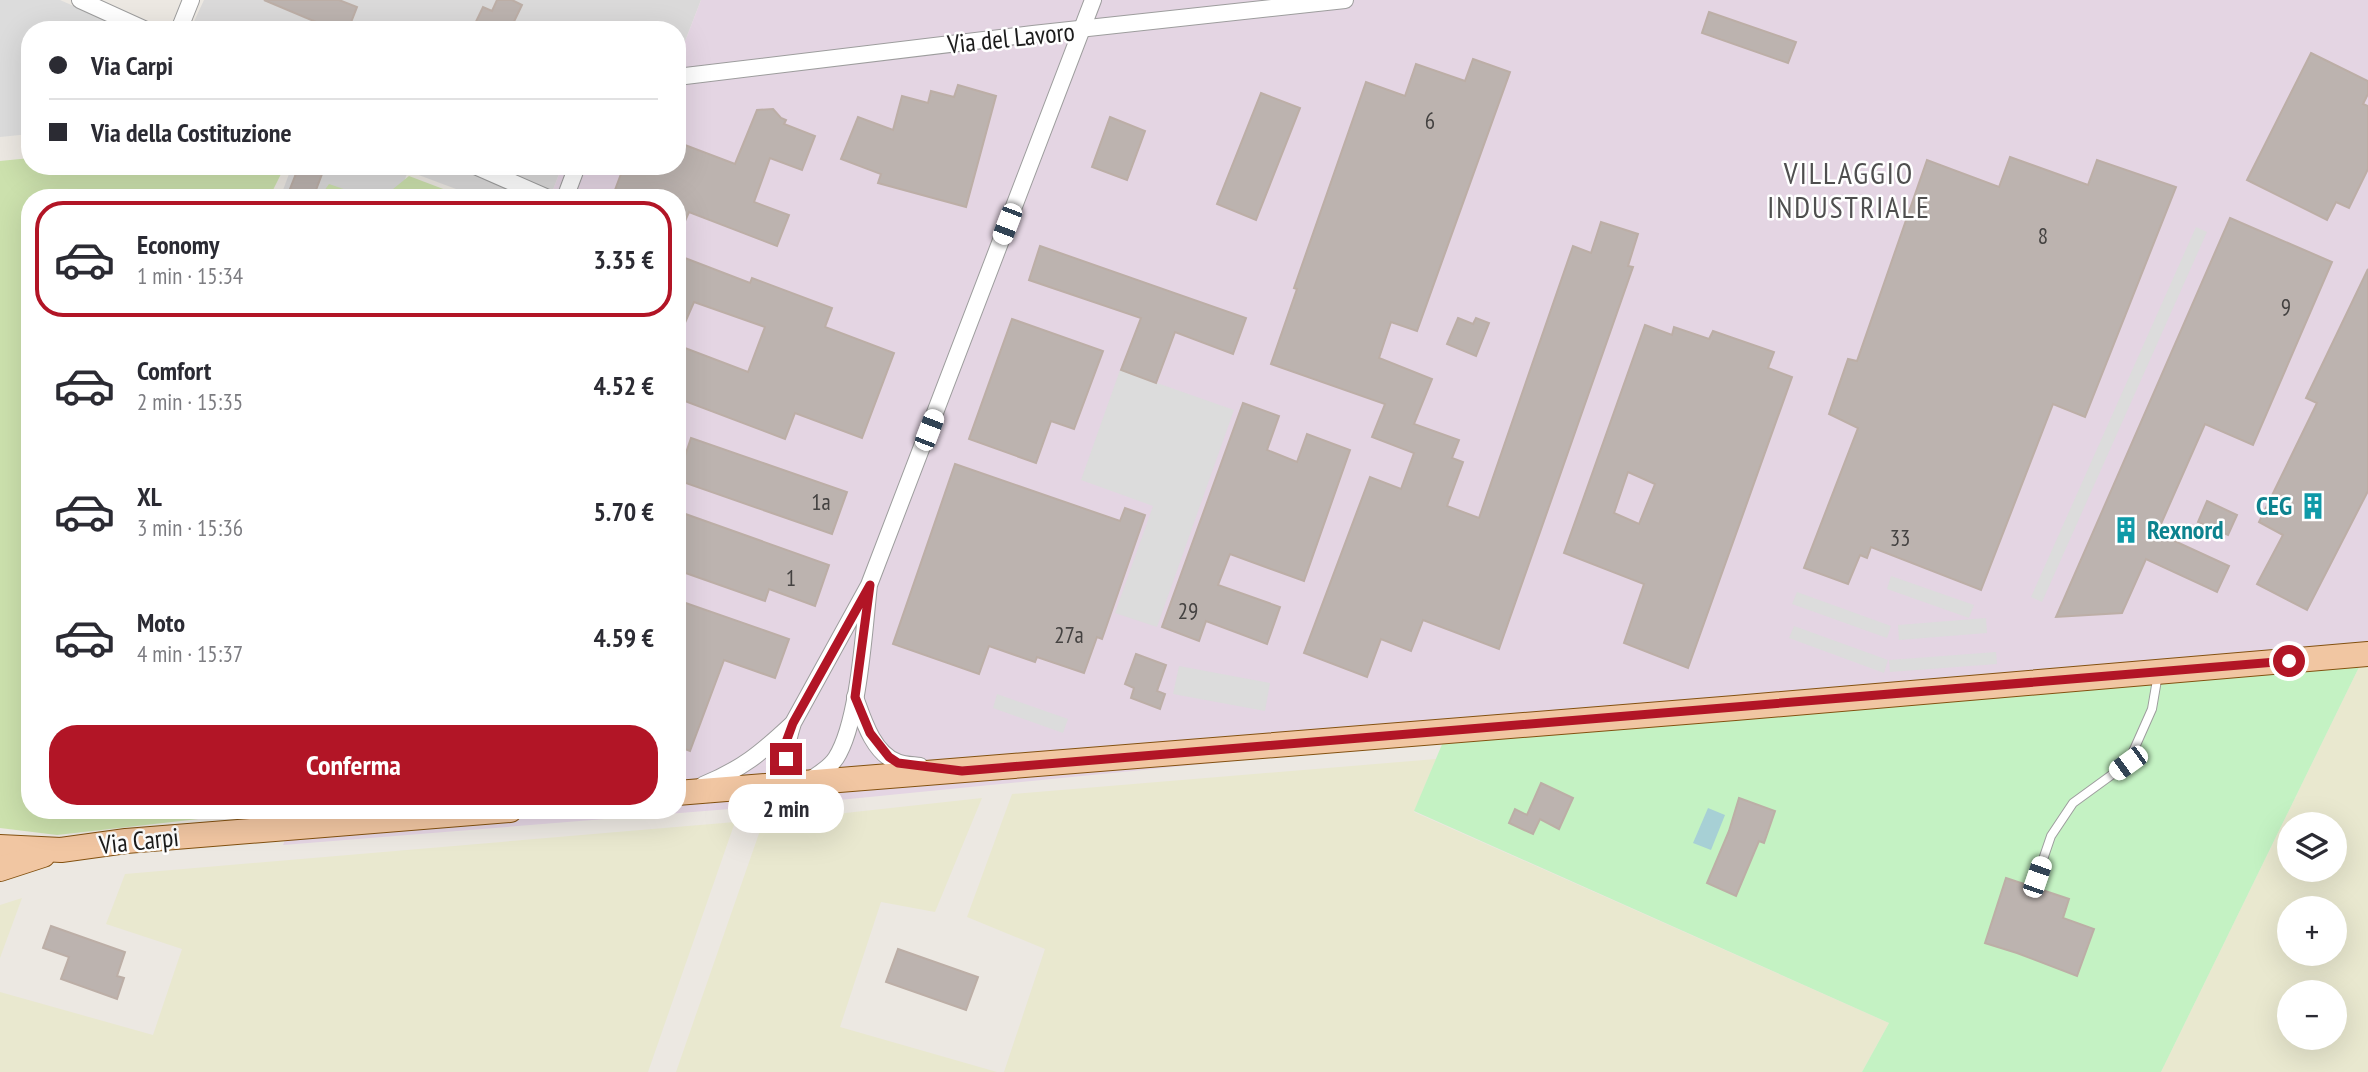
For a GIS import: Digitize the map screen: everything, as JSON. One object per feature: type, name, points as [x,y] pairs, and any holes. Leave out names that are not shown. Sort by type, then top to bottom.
[{"type":"main road","points":[[686,793],[2368,654]]},
{"type":"main road","name":"Via Carpi","points":[[0,869],[61,850],[305,819]]},
{"type":"main road","name":"Via Carpi","points":[[0,847],[61,850]]},
{"type":"street","points":[[80,0],[126,21]]},
{"type":"street","points":[[183,21],[191,0]]},
{"type":"street","points":[[870,585],[855,697],[836,758],[827,769],[807,782],[793,771],[786,759],[786,742],[793,723],[870,585],[1093,0]]},
{"type":"street","name":"Via del Lavoro","points":[[686,76],[1345,0]]},
{"type":"street","points":[[496,175],[528,189]]},
{"type":"street","points":[[513,182],[521,189]]},
{"type":"street","points":[[855,697],[870,733],[889,757],[898,763],[962,771]]},
{"type":"street","points":[[686,791],[729,775],[758,756],[793,723]]},
{"type":"lane","points":[[2037,877],[2051,836],[2073,803],[2128,763],[2152,709],[2158,671]]},
{"type":"shaded area","points":[[0,0],[60,0],[108,21],[21,21],[21,135],[0,137]]},
{"type":"shaded area","points":[[204,0],[701,0],[686,39],[686,21],[194,21]]},
{"type":"shaded area","points":[[701,0],[2368,0],[2368,658],[1376,747],[686,813],[686,189],[553,189],[559,175],[686,175],[686,39]]},
{"type":"shaded area","points":[[289,175],[407,175],[401,189],[283,189]]},
{"type":"shaded area","points":[[419,175],[559,175],[553,189],[456,189]]},
{"type":"shaded area","points":[[2196,227],[2207,232],[2042,602],[2031,597]]},
{"type":"shaded area","points":[[1120,370],[1234,410],[1157,627],[1115,613],[1153,506],[1081,480]]},
{"type":"shaded area","points":[[1891,576],[1974,605],[1969,618],[1887,589]]},
{"type":"shaded area","points":[[1797,592],[1891,626],[1887,638],[1792,604]]},
{"type":"shaded area","points":[[1986,618],[1987,633],[1899,640],[1898,625]]},
{"type":"shaded area","points":[[1794,626],[1888,660],[1884,673],[1789,638]]},
{"type":"shaded area","points":[[1996,652],[1997,664],[1890,672],[1889,660]]},
{"type":"shaded area","points":[[1179,666],[1270,683],[1265,711],[1173,694]]},
{"type":"shaded area","points":[[997,694],[1068,719],[1063,733],[993,708]]},
{"type":"shaded area","points":[[294,819],[606,819],[283,845]]},
{"type":"green space","points":[[21,159],[21,175],[280,175],[274,189],[21,189],[21,819],[198,819],[57,835],[0,828],[0,161]]},
{"type":"green space","points":[[409,176],[443,189],[393,189]]},
{"type":"green space","points":[[329,184],[344,189],[325,189]]},
{"type":"green space","points":[[2368,658],[2368,1072],[2161,1072],[2277,835],[2277,882],[2347,882],[2347,812],[2288,812],[2363,659]]},
{"type":"green space","points":[[2363,659],[2288,812],[2277,812],[2277,835],[2161,1072],[1862,1072],[1889,1023],[1414,811],[1443,742]]},
{"type":"green space","points":[[1436,759],[1414,812],[1889,1023],[1862,1072],[1004,1072],[1045,949],[967,917],[1012,794]]},
{"type":"green space","points":[[982,798],[935,912],[881,902],[840,1027],[997,1072],[676,1072],[763,822]]},
{"type":"green space","points":[[735,822],[648,1072],[0,1072],[0,992],[153,1035],[182,949],[106,924],[125,874]]},
{"type":"green space","points":[[22,898],[0,958],[0,905]]},
{"type":"water","points":[[1708,808],[1725,815],[1711,850],[1693,843]]},
{"type":"building","points":[[264,0],[339,0],[357,7],[352,21],[314,21]]},
{"type":"building","points":[[497,0],[512,0],[522,5],[514,21],[476,21],[483,7],[492,11]]},
{"type":"building","points":[[1709,12],[1796,42],[1788,63],[1702,33]]},
{"type":"building","points":[[2311,53],[2368,81],[2368,94],[2363,104],[2368,106],[2368,169],[2349,208],[2336,202],[2327,220],[2247,180]]},
{"type":"building","points":[[1473,59],[1510,72],[1417,331],[1391,322],[1379,358],[1432,379],[1414,424],[1459,440],[1452,458],[1463,462],[1447,506],[1479,518],[1573,246],[1591,253],[1601,222],[1638,234],[1628,266],[1633,267],[1499,649],[1423,620],[1411,651],[1381,639],[1367,677],[1304,653],[1370,477],[1401,489],[1414,453],[1372,437],[1385,404],[1271,364],[1297,289],[1294,288],[1366,82],[1405,96],[1416,64],[1465,81]]},
{"type":"building","points":[[958,85],[996,96],[966,207],[878,183],[881,174],[841,159],[858,117],[893,130],[902,96],[928,103],[931,91],[954,97]]},
{"type":"building","points":[[1261,93],[1300,108],[1256,220],[1217,204]]},
{"type":"building","points":[[773,109],[786,120],[784,124],[815,136],[802,170],[770,158],[754,202],[789,215],[777,246],[689,212],[686,219],[686,189],[615,189],[621,175],[686,175],[686,145],[735,164],[757,110]]},
{"type":"building","points":[[1110,117],[1145,131],[1127,180],[1092,167]]},
{"type":"building","points":[[2010,157],[2088,185],[2097,160],[2176,187],[2085,417],[2053,404],[1981,590],[1871,547],[1867,558],[1860,555],[1848,584],[1804,568],[1858,428],[1829,414],[1848,359],[1857,361],[1927,160],[1999,187]]},
{"type":"building","points":[[295,175],[322,175],[316,189],[290,189]]},
{"type":"building","points":[[2230,218],[2332,262],[2253,445],[2205,424],[2157,533],[2229,566],[2217,592],[2146,559],[2122,613],[2056,617]]},
{"type":"building","points":[[1040,246],[1246,318],[1233,354],[1175,332],[1156,383],[1121,370],[1141,318],[1029,280]]},
{"type":"building","points":[[686,258],[750,283],[752,278],[832,308],[825,327],[894,353],[862,438],[795,413],[785,439],[686,401],[686,348],[748,372],[765,327],[694,302],[686,320]]},
{"type":"building","name":"CEG","points":[[2368,269],[2368,491],[2307,610],[2257,584],[2283,535],[2259,522],[2317,403],[2306,398]]},
{"type":"building","points":[[1458,318],[1473,324],[1476,318],[1489,323],[1476,356],[1447,344]]},
{"type":"building","points":[[1012,319],[1103,351],[1074,429],[1051,421],[1036,463],[969,439]]},
{"type":"building","points":[[1645,325],[1672,335],[1674,327],[1709,339],[1713,331],[1774,352],[1768,368],[1792,377],[1688,668],[1624,643],[1644,584],[1564,553]],"holes":[[[1628,472],[1655,484],[1639,524],[1614,513]]]},
{"type":"building","points":[[1243,403],[1279,416],[1267,450],[1297,462],[1307,434],[1350,450],[1304,581],[1230,554],[1218,585],[1280,607],[1267,644],[1206,621],[1199,641],[1162,627]]},
{"type":"building","points":[[691,438],[847,492],[832,534],[686,483],[686,453]]},
{"type":"building","points":[[955,464],[1120,521],[1125,508],[1145,515],[1102,639],[1097,637],[1084,673],[1037,657],[1035,662],[989,646],[979,674],[893,644]]},
{"type":"building","points":[[2207,501],[2237,515],[2228,535],[2198,522]]},
{"type":"building","points":[[686,514],[829,565],[815,606],[769,589],[765,601],[686,573]]},
{"type":"building","points":[[686,603],[789,639],[775,678],[724,660],[690,751],[686,749]]},
{"type":"building","points":[[1136,654],[1166,665],[1157,691],[1165,694],[1160,709],[1131,698],[1134,688],[1125,684]]},
{"type":"building","points":[[1541,783],[1573,798],[1559,829],[1540,819],[1533,834],[1509,823],[1515,809],[1527,815]]},
{"type":"building","points":[[1739,798],[1775,811],[1764,843],[1759,841],[1736,896],[1707,883],[1729,831]]},
{"type":"building","points":[[2006,878],[2069,899],[2063,918],[2094,929],[2077,976],[1985,943]]},
{"type":"building","points":[[51,926],[125,952],[117,976],[124,978],[117,999],[61,979],[69,957],[43,948]]},
{"type":"building","points":[[898,949],[978,977],[966,1010],[886,982]]},
{"type":"place","name":"CEG","points":[[2313,506]]},
{"type":"place","name":"Rexnord","points":[[2126,530]]},
{"type":"district","name":"VILLAGGIO INDUSTRIALE","points":[[1849,191]]},
{"type":"route","points":[[786,759],[786,742],[793,723],[870,585],[855,697],[870,733],[889,757],[898,763],[962,771],[2289,661]]}]
